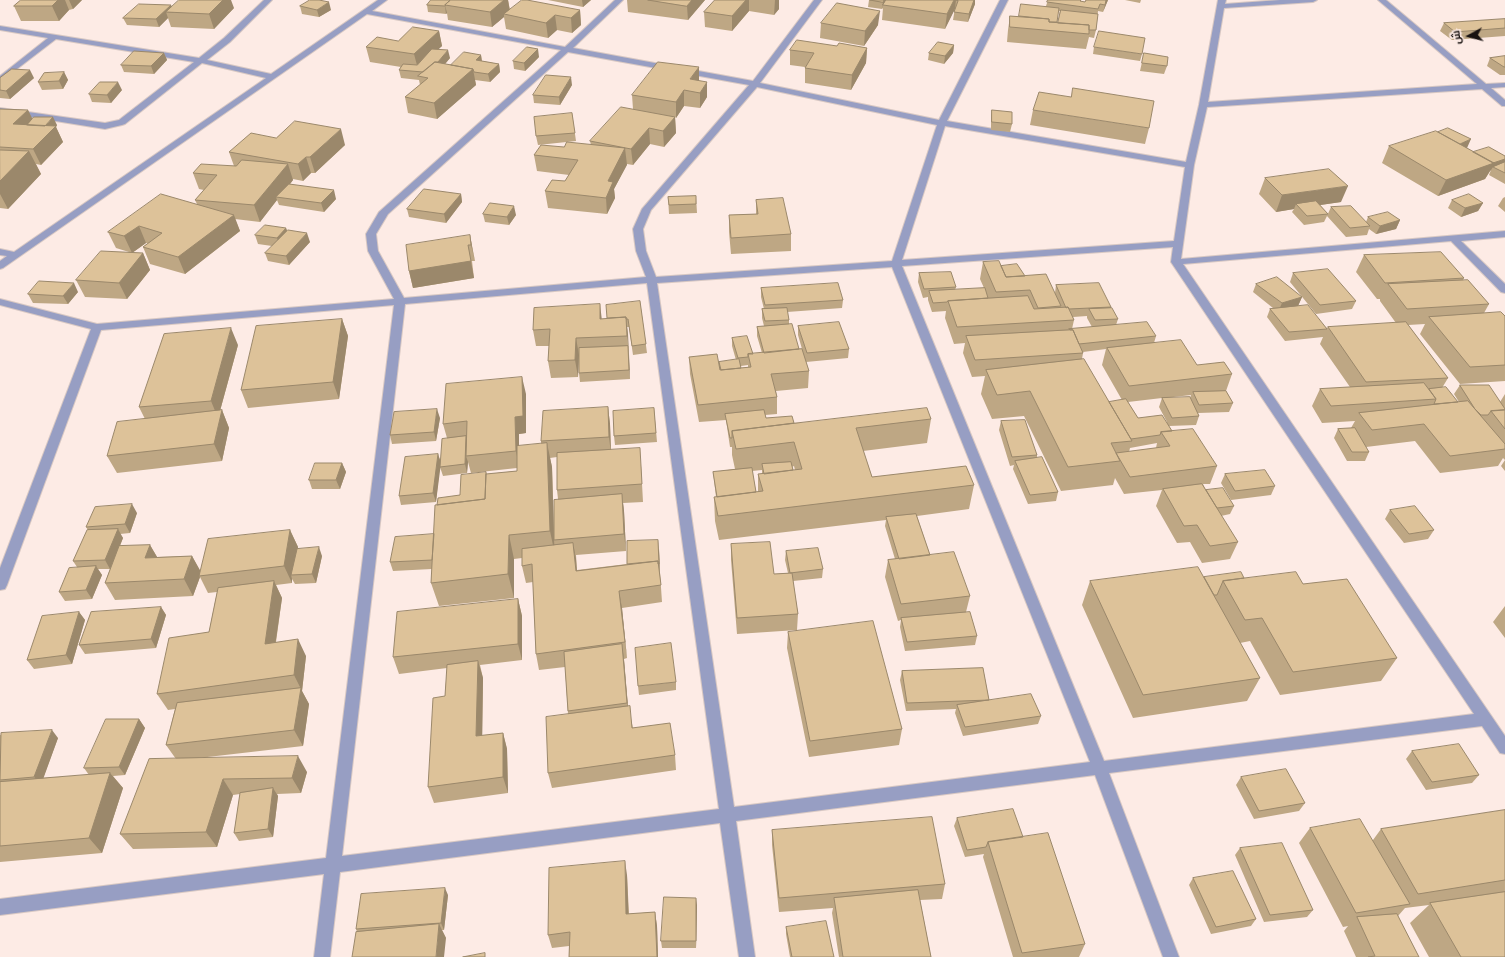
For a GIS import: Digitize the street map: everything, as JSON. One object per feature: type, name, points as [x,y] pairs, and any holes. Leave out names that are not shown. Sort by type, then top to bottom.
[{"type":"street","points":[[0,110],[105,126],[122,122],[202,61],[227,40],[268,0]]},
{"type":"street","points":[[0,266],[383,0]]},
{"type":"street","points":[[322,957],[400,300],[373,251],[371,234],[384,212],[567,49],[619,0]]},
{"type":"street","points":[[747,957],[652,280],[641,251],[638,229],[647,209],[755,84],[818,0]]},
{"type":"street","points":[[1004,0],[942,123],[896,264],[1099,767],[1171,957]]},
{"type":"street","points":[[1313,0],[1221,3],[1203,105],[1190,165],[1176,262],[1505,748]]},
{"type":"street","points":[[1382,0],[1505,104]]},
{"type":"street","points":[[366,12],[755,84],[942,123],[1190,165]]},
{"type":"street","points":[[0,28],[202,61],[272,77]]},
{"type":"street","points":[[0,35],[19,32]]},
{"type":"street","points":[[0,80],[54,37]]},
{"type":"street","points":[[1203,105],[1505,85]]},
{"type":"street","points":[[1176,262],[1505,234]]},
{"type":"street","points":[[1453,238],[1505,290]]},
{"type":"street","points":[[0,302],[97,327],[400,300],[652,280],[1179,244]]},
{"type":"street","points":[[0,252],[15,255]]},
{"type":"street","points":[[0,585],[97,327]]},
{"type":"street","points":[[0,907],[1485,719]]},
{"type":"building","points":[[21,0],[58,0],[52,6],[14,6]]},
{"type":"building","points":[[179,0],[223,0],[209,14],[166,12]]},
{"type":"building","points":[[310,0],[329,2],[317,10],[300,6]]},
{"type":"building","points":[[431,0],[450,0],[445,6],[427,5]]},
{"type":"building","points":[[451,0],[504,0],[490,12],[445,5]]},
{"type":"building","points":[[522,0],[580,10],[571,18],[555,15],[546,23],[504,14]]},
{"type":"building","points":[[648,0],[692,0],[687,6]]},
{"type":"building","points":[[715,0],[746,0],[732,16],[704,12]]},
{"type":"building","points":[[870,0],[884,0],[883,2]]},
{"type":"building","points":[[886,0],[954,0],[947,14],[883,5]]},
{"type":"building","points":[[956,0],[974,0],[969,14],[954,12],[958,1]]},
{"type":"building","points":[[1048,0],[1081,0],[1080,1],[1085,2],[1086,0],[1106,0],[1105,5],[1100,4],[1098,9],[1047,2]]},
{"type":"building","points":[[837,3],[880,11],[865,31],[821,23]]},
{"type":"building","points":[[139,4],[171,5],[156,19],[123,18]]},
{"type":"building","points":[[1021,4],[1059,8],[1057,22],[1049,22],[1049,19],[1019,16]]},
{"type":"building","points":[[1061,10],[1098,14],[1096,30],[1089,30],[1089,25],[1058,23]]},
{"type":"building","points":[[1010,16],[1049,19],[1049,22],[1089,25],[1089,34],[1010,27]]},
{"type":"building","points":[[1505,19],[1505,28],[1455,32],[1444,23]]},
{"type":"building","points":[[413,27],[439,31],[414,54],[366,47],[377,37],[398,41]]},
{"type":"building","points":[[1099,31],[1145,38],[1142,54],[1094,47]]},
{"type":"building","points":[[797,40],[837,46],[839,43],[867,48],[852,75],[805,68],[814,53],[790,50]]},
{"type":"building","points":[[938,42],[954,45],[945,56],[929,53]]},
{"type":"building","points":[[527,47],[538,49],[524,63],[513,61]]},
{"type":"building","points":[[432,49],[448,50],[438,62],[435,62],[423,72],[399,70],[403,64],[417,65]]},
{"type":"building","points":[[134,51],[164,53],[151,66],[121,65]]},
{"type":"building","points":[[464,52],[481,55],[476,60],[499,64],[488,74],[474,72],[473,69],[451,65]]},
{"type":"building","points":[[1144,53],[1168,57],[1167,66],[1142,63]]},
{"type":"building","points":[[1505,56],[1505,67],[1490,58]]},
{"type":"building","points":[[435,62],[473,69],[434,103],[405,97],[428,78],[418,76]]},
{"type":"building","points":[[658,62],[699,67],[690,79],[707,82],[700,93],[684,90],[676,102],[632,95]]},
{"type":"building","points":[[12,69],[30,70],[6,91],[0,90],[0,78]]},
{"type":"building","points":[[64,72],[59,81],[38,82],[44,73]]},
{"type":"building","points":[[546,75],[571,77],[559,97],[533,95]]},
{"type":"building","points":[[100,82],[118,82],[107,95],[89,94]]},
{"type":"building","points":[[1073,88],[1154,101],[1149,128],[1033,110],[1039,92],[1071,97]]},
{"type":"building","points":[[621,107],[675,117],[663,131],[649,128],[631,149],[590,141]]},
{"type":"building","points":[[0,109],[28,110],[13,124],[56,126],[33,149],[0,147]]},
{"type":"building","points":[[992,110],[1012,112],[1012,124],[992,122]]},
{"type":"building","points":[[572,113],[575,133],[536,136],[534,117]]},
{"type":"building","points":[[34,117],[53,117],[45,126],[27,125]]},
{"type":"building","points":[[295,121],[341,129],[310,157],[306,157],[298,164],[229,152],[251,133],[276,138]]},
{"type":"building","points":[[1448,128],[1471,139],[1460,144],[1438,132]]},
{"type":"building","points":[[1436,131],[1494,163],[1446,180],[1389,146]]},
{"type":"building","points":[[567,142],[625,148],[608,181],[613,182],[606,198],[545,191],[552,180],[565,181],[578,160],[534,155],[541,145],[564,147]]},
{"type":"building","points":[[1489,147],[1505,156],[1505,159],[1493,163],[1473,152]]},
{"type":"building","points":[[0,150],[29,151],[0,181]]},
{"type":"building","points":[[242,160],[288,164],[254,205],[195,200],[217,175],[193,173],[201,164],[236,166]]},
{"type":"building","points":[[1505,162],[1505,173],[1493,167]]},
{"type":"building","points":[[1329,169],[1348,186],[1282,195],[1265,178]]},
{"type":"building","points":[[289,184],[334,190],[321,203],[276,197]]},
{"type":"building","points":[[424,189],[461,194],[444,214],[407,209]]},
{"type":"building","points":[[161,194],[234,215],[178,257],[143,247],[162,233],[139,226],[124,236],[108,232]]},
{"type":"building","points":[[1469,194],[1483,203],[1465,208],[1452,200]]},
{"type":"building","points":[[696,196],[696,204],[669,205],[668,197]]},
{"type":"building","points":[[783,198],[791,234],[731,238],[729,215],[758,214],[756,200]]},
{"type":"building","points":[[1316,201],[1328,214],[1307,216],[1296,204]]},
{"type":"building","points":[[490,203],[514,206],[507,217],[483,214]]},
{"type":"building","points":[[1351,206],[1370,226],[1350,228],[1331,207]]},
{"type":"building","points":[[1388,212],[1400,220],[1380,226],[1368,217]]},
{"type":"building","points":[[265,225],[286,228],[277,238],[255,235]]},
{"type":"building","points":[[288,230],[307,233],[286,256],[265,253]]},
{"type":"building","points":[[470,235],[471,245],[468,245],[471,261],[409,271],[406,245]]},
{"type":"building","points":[[101,251],[143,253],[119,283],[76,280]]},
{"type":"building","points":[[1441,252],[1464,278],[1385,283],[1364,255]]},
{"type":"building","points":[[999,261],[1006,277],[1046,274],[1061,306],[1038,308],[1030,290],[996,292],[983,262]]},
{"type":"building","points":[[1017,264],[1025,276],[1006,277],[1001,266]]},
{"type":"building","points":[[1328,269],[1356,301],[1320,305],[1293,273]]},
{"type":"building","points":[[951,272],[956,287],[924,289],[919,273]]},
{"type":"building","points":[[1277,277],[1302,297],[1282,303],[1256,284]]},
{"type":"building","points":[[1468,280],[1489,304],[1407,309],[1388,284]]},
{"type":"building","points":[[39,281],[74,283],[63,296],[28,294]]},
{"type":"building","points":[[838,283],[843,300],[765,305],[761,288]]},
{"type":"building","points":[[1099,283],[1111,307],[1066,308],[1056,285]]},
{"type":"building","points":[[985,288],[988,298],[933,303],[929,291]]},
{"type":"building","points":[[1028,296],[1034,309],[1068,307],[1074,320],[957,327],[948,301]]},
{"type":"building","points":[[640,301],[646,344],[632,346],[628,319],[626,319],[626,317],[607,318],[606,305]]},
{"type":"building","points":[[600,304],[600,319],[626,317],[627,336],[576,338],[575,360],[548,361],[550,329],[533,330],[534,308]]},
{"type":"building","points":[[1308,305],[1327,329],[1289,332],[1270,309]]},
{"type":"building","points":[[787,308],[789,320],[765,321],[762,309]]},
{"type":"building","points":[[1112,308],[1118,319],[1095,320],[1089,309]]},
{"type":"building","points":[[1501,312],[1505,316],[1505,365],[1470,367],[1429,317]]},
{"type":"building","points":[[342,319],[333,382],[241,390],[256,326]]},
{"type":"building","points":[[839,322],[849,349],[807,353],[798,326]]},
{"type":"building","points":[[1147,322],[1156,336],[1079,344],[1073,330],[1069,329]]},
{"type":"building","points":[[1406,322],[1448,378],[1366,382],[1328,327]]},
{"type":"building","points":[[792,324],[799,349],[764,353],[757,327]]},
{"type":"building","points":[[231,328],[211,401],[139,407],[164,334]]},
{"type":"building","points":[[1073,330],[1083,353],[975,360],[966,336]]},
{"type":"building","points":[[747,336],[753,354],[748,354],[748,357],[738,358],[732,338]]},
{"type":"building","points":[[1181,340],[1197,365],[1224,362],[1232,374],[1129,386],[1107,348]]},
{"type":"building","points":[[628,346],[629,370],[579,373],[579,348]]},
{"type":"building","points":[[802,349],[809,371],[771,374],[777,397],[698,405],[689,357],[717,354],[720,370],[751,367],[748,354]]},
{"type":"building","points":[[739,359],[741,368],[721,370],[719,362]]},
{"type":"building","points":[[1084,359],[1132,441],[1111,443],[1120,461],[1068,467],[1030,391],[997,395],[986,370]]},
{"type":"building","points":[[522,377],[523,416],[515,417],[516,451],[466,456],[467,421],[443,424],[446,384]]},
{"type":"building","points":[[1424,383],[1436,399],[1331,406],[1320,389]]},
{"type":"building","points":[[1460,385],[1489,385],[1505,410],[1491,411],[1488,415],[1481,415],[1475,409]]},
{"type":"building","points":[[1446,387],[1458,402],[1434,404],[1436,399],[1429,389]]},
{"type":"building","points":[[1226,391],[1233,403],[1199,405],[1193,392]]},
{"type":"building","points":[[1190,397],[1199,416],[1172,418],[1162,398]]},
{"type":"building","points":[[1126,399],[1138,418],[1162,415],[1172,431],[1161,432],[1160,435],[1131,439],[1109,402]]},
{"type":"building","points":[[1468,401],[1505,444],[1505,449],[1450,456],[1424,424],[1372,430],[1359,413]]},
{"type":"building","points":[[608,407],[609,437],[541,441],[543,411]]},
{"type":"building","points":[[654,408],[656,433],[614,436],[613,411]]},
{"type":"building","points":[[927,408],[931,419],[856,428],[872,477],[966,466],[974,485],[718,516],[714,497],[763,491],[758,474],[802,469],[794,442],[736,449],[732,431]]},
{"type":"building","points":[[437,409],[434,432],[390,435],[394,412]]},
{"type":"building","points":[[222,410],[214,444],[107,456],[117,422]]},
{"type":"building","points":[[764,410],[766,418],[792,416],[794,423],[732,431],[732,438],[730,438],[725,414]]},
{"type":"building","points":[[1505,410],[1505,429],[1491,411]]},
{"type":"building","points":[[1025,420],[1037,455],[1012,457],[1001,421]]},
{"type":"building","points":[[1355,428],[1369,452],[1352,452],[1338,429]]},
{"type":"building","points":[[1193,429],[1217,466],[1130,477],[1116,453],[1170,446],[1161,432]]},
{"type":"building","points":[[466,436],[465,464],[440,467],[442,439]]},
{"type":"building","points":[[547,443],[550,531],[509,535],[508,574],[431,583],[435,505],[485,499],[486,474],[517,471],[517,446]]},
{"type":"building","points":[[640,448],[642,484],[557,490],[557,453]]},
{"type":"building","points":[[438,454],[433,493],[399,496],[405,457]]},
{"type":"building","points":[[1042,457],[1058,492],[1030,495],[1015,461]]},
{"type":"building","points":[[791,462],[793,470],[764,474],[762,464]]},
{"type":"building","points":[[315,463],[342,463],[336,480],[309,480]]},
{"type":"building","points":[[752,468],[756,492],[717,497],[713,472]]},
{"type":"building","points":[[1265,470],[1275,486],[1235,491],[1225,474]]},
{"type":"building","points":[[486,472],[485,499],[437,505],[438,498],[460,495],[461,475]]},
{"type":"building","points":[[1202,484],[1238,542],[1210,546],[1197,525],[1184,526],[1163,489]]},
{"type":"building","points":[[1223,488],[1234,506],[1217,508],[1206,490]]},
{"type":"building","points":[[622,494],[624,534],[554,540],[554,500]]},
{"type":"building","points":[[132,504],[125,524],[86,527],[95,507]]},
{"type":"building","points":[[1415,506],[1434,530],[1409,534],[1390,510]]},
{"type":"building","points":[[916,514],[930,555],[899,559],[886,517]]},
{"type":"building","points":[[118,529],[105,560],[73,561],[87,530]]},
{"type":"building","points":[[290,530],[284,566],[199,576],[208,539]]},
{"type":"building","points":[[434,534],[432,560],[390,562],[395,537]]},
{"type":"building","points":[[658,540],[659,564],[658,561],[627,564],[627,541]]},
{"type":"building","points":[[770,542],[774,574],[792,573],[798,614],[737,618],[731,544]]},
{"type":"building","points":[[573,543],[576,571],[658,561],[661,585],[619,591],[625,642],[536,654],[532,564],[522,566],[522,549]]},
{"type":"building","points":[[150,545],[145,558],[192,556],[184,579],[105,583],[119,546]]},
{"type":"building","points":[[319,547],[312,574],[291,575],[297,549]]},
{"type":"building","points":[[818,548],[823,569],[790,573],[786,551]]},
{"type":"building","points":[[954,552],[970,596],[901,604],[888,560]]},
{"type":"building","points":[[96,566],[86,590],[59,592],[69,568]]},
{"type":"building","points":[[1198,567],[1260,678],[1143,695],[1090,581]]},
{"type":"building","points":[[1241,572],[1244,578],[1223,581],[1217,595],[1214,595],[1204,577]]},
{"type":"building","points":[[1296,572],[1303,584],[1347,579],[1397,658],[1293,672],[1262,618],[1245,620],[1223,581]]},
{"type":"building","points":[[274,581],[265,644],[298,639],[294,675],[157,694],[169,638],[209,632],[218,588]]},
{"type":"building","points":[[518,599],[518,644],[393,657],[397,612]]},
{"type":"building","points":[[161,607],[151,639],[79,645],[91,612]]},
{"type":"building","points":[[79,612],[66,655],[27,660],[42,616]]},
{"type":"building","points":[[970,612],[977,636],[907,642],[901,618]]},
{"type":"building","points":[[873,621],[902,729],[810,741],[788,632]]},
{"type":"building","points":[[671,643],[676,682],[638,686],[635,648]]},
{"type":"building","points":[[622,644],[627,703],[568,711],[564,652]]},
{"type":"building","points":[[478,661],[476,736],[503,733],[503,777],[428,787],[433,698],[445,696],[447,665]]},
{"type":"building","points":[[983,668],[989,700],[907,703],[902,671]]},
{"type":"building","points":[[301,688],[294,730],[166,745],[177,703]]},
{"type":"building","points":[[1031,694],[1041,716],[965,727],[957,705]]},
{"type":"building","points":[[630,706],[632,728],[670,723],[675,755],[548,773],[546,717]]},
{"type":"building","points":[[106,719],[139,719],[119,767],[84,768]]},
{"type":"building","points":[[52,730],[34,777],[0,780],[1,733]]},
{"type":"building","points":[[1459,744],[1479,775],[1432,782],[1412,751]]},
{"type":"building","points":[[298,756],[292,778],[223,779],[206,832],[120,834],[149,759]]},
{"type":"building","points":[[1286,769],[1305,803],[1259,811],[1241,777]]},
{"type":"building","points":[[110,773],[89,838],[0,846],[0,782]]},
{"type":"building","points":[[273,788],[268,829],[234,833],[240,793]]},
{"type":"building","points":[[1013,809],[1023,837],[988,842],[986,847],[967,850],[957,818]]},
{"type":"building","points":[[1505,810],[1505,880],[1418,894],[1381,829]]},
{"type":"building","points":[[932,817],[945,884],[779,898],[772,830]]},
{"type":"building","points":[[1360,819],[1410,904],[1356,913],[1310,828]]},
{"type":"building","points":[[1048,833],[1085,944],[1022,953],[988,842]]},
{"type":"building","points":[[1282,843],[1313,910],[1270,915],[1240,848]]},
{"type":"building","points":[[625,861],[626,914],[655,912],[657,957],[569,957],[570,932],[548,935],[549,868]]},
{"type":"building","points":[[1233,871],[1256,919],[1216,927],[1193,878]]},
{"type":"building","points":[[445,888],[441,923],[356,929],[361,894]]},
{"type":"building","points":[[918,890],[931,957],[843,957],[834,898]]},
{"type":"building","points":[[1505,892],[1505,957],[1461,957],[1430,903]]},
{"type":"building","points":[[664,897],[696,898],[696,941],[661,941]]},
{"type":"building","points":[[1397,914],[1419,957],[1368,957],[1375,956],[1357,917]]},
{"type":"building","points":[[826,921],[834,957],[792,957],[786,927]]},
{"type":"building","points":[[439,924],[436,957],[352,957],[356,932]]},
{"type":"building","points":[[485,953],[485,957],[463,957]]}]
